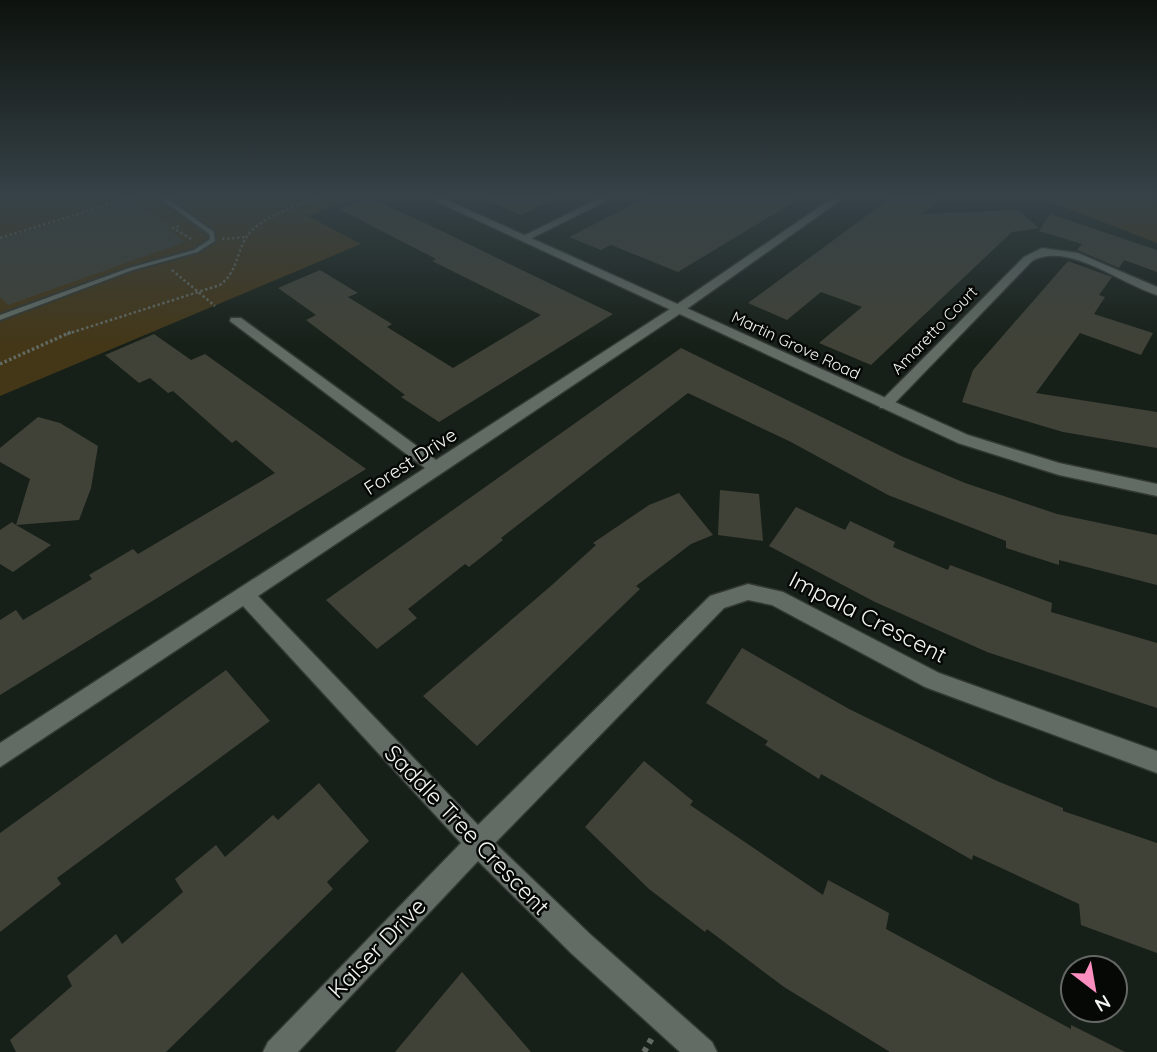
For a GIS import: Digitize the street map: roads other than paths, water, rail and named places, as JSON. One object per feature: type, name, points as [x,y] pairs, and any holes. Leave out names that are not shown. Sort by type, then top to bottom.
[{"type":"street","name":"Martin Grove Road","points":[[541,246],[885,405],[1021,459],[1089,478],[1157,490]]},
{"type":"street","name":"Forest Drive","points":[[0,756],[677,310],[769,246]]},
{"type":"street","name":"Amaretto Court","points":[[885,405],[1028,259],[1042,251],[1074,256],[1157,291]]},
{"type":"street","points":[[236,321],[437,468]]},
{"type":"street","name":"Impala Crescent","points":[[477,844],[717,602],[748,592],[776,598],[932,680],[1157,762]]},
{"type":"street","name":"Saddle Tree Crescent","points":[[245,595],[477,844],[580,947],[702,1052]]},
{"type":"street","name":"Kaiser Drive","points":[[278,1052],[477,844]]},
{"type":"lane","points":[[0,318],[206,246]]}]
